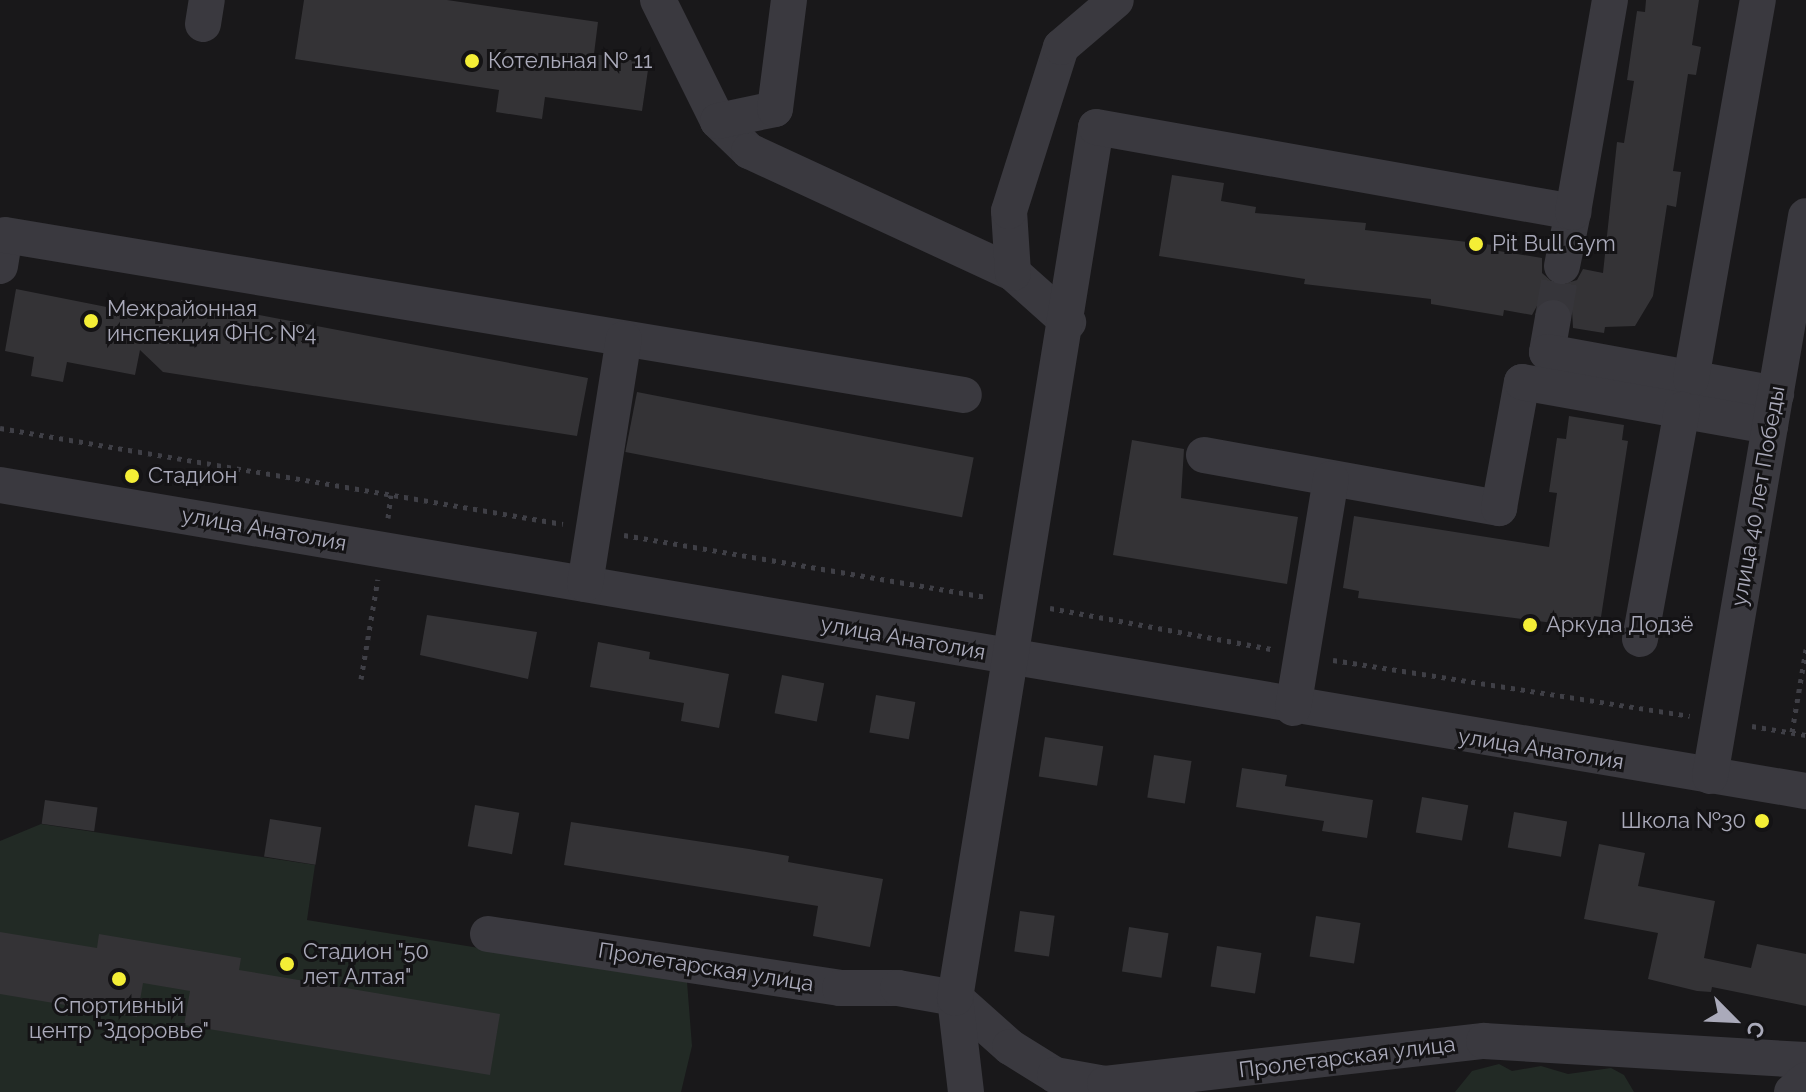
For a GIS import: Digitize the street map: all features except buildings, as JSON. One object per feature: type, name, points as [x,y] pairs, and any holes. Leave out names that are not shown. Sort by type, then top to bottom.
[{"type":"street","points":[[658,0],[718,121],[749,151],[1013,273],[1068,322]]},
{"type":"street","points":[[718,121],[775,109],[789,0]]},
{"type":"street","points":[[1013,273],[1009,211],[1061,47],[1116,0]]},
{"type":"street","points":[[1562,266],[1610,0]]},
{"type":"street","points":[[1640,639],[1758,0]]},
{"type":"street","points":[[966,1092],[955,998],[1007,656],[1068,322],[1096,127],[1573,212]]},
{"type":"street","name":"улица 40 лет Победы","points":[[1710,776],[1806,216]]},
{"type":"street","points":[[0,266],[5,235],[964,395]]},
{"type":"street","points":[[1553,318],[1547,352],[1686,394]]},
{"type":"street","points":[[585,584],[624,339]]},
{"type":"street","points":[[1204,455],[1499,508],[1522,382],[1686,394],[1773,410]]},
{"type":"street","points":[[1293,708],[1331,479]]},
{"type":"street","name":"улица Анатолия","points":[[0,485],[1007,656],[1293,708],[1806,791]]},
{"type":"street","name":"Пролетарская улица","points":[[488,934],[840,988],[898,988],[955,998],[1010,1047],[1055,1075],[1105,1084],[1484,1041],[1806,1060]]},
{"type":"street","points":[[1792,1092],[1806,1080]]},
{"type":"path","points":[[0,428],[1017,602],[1301,655],[1806,735]]},
{"type":"path","points":[[361,679],[391,495]]},
{"type":"path","points":[[1792,732],[1806,649]]},
{"type":"shaded area","name":"Стадион \"50 лет Алтая\"","points":[[41,824],[315,865],[307,920],[687,982],[692,1046],[681,1092],[0,1092],[0,841]]},
{"type":"shaded area","points":[[1499,1064],[1512,1071],[1541,1066],[1568,1074],[1611,1068],[1624,1075],[1634,1092],[1455,1092],[1472,1071]]},
{"type":"tunnel","points":[[1553,318],[1562,266]]},
{"type":"place","name":"Котельная № 11","points":[[472,61]]},
{"type":"place","name":"Pit Bull Gym","points":[[1476,244]]},
{"type":"place","name":"Межрайонная инспекция ФНС №4","points":[[91,321]]},
{"type":"place","name":"Стадион","points":[[132,476]]},
{"type":"place","name":"Аркуда Додзё","points":[[1530,625]]},
{"type":"place","name":"Школа №30","points":[[1762,821]]},
{"type":"place","name":"Стадион \"50 лет Алтая\"","points":[[287,964]]},
{"type":"place","name":"Спортивный центр \"Здоровье\"","points":[[119,979]]}]
